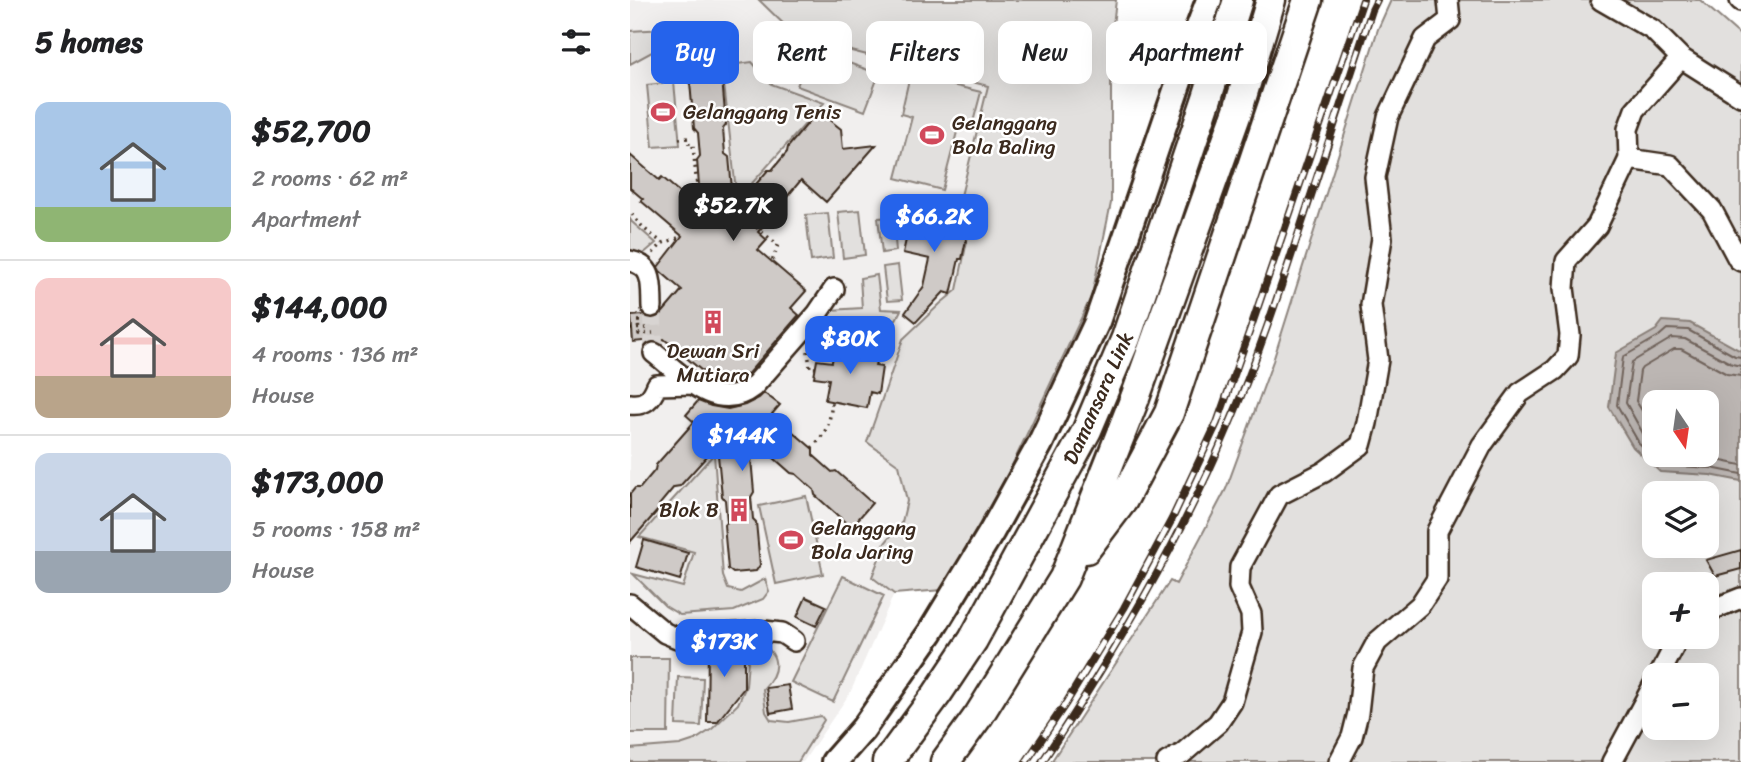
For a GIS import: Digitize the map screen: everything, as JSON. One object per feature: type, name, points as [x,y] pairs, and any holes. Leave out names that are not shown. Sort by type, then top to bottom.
[{"type":"highway","name":"Damansara Link","points":[[887,762],[973,640],[1087,430],[1126,338],[1208,98],[1238,0]]},
{"type":"highway","name":"Damansara Link","points":[[945,762],[979,715],[1064,578],[1135,398],[1238,110],[1272,0]]},
{"type":"highway","points":[[1064,578],[1123,500],[1169,413],[1308,0]]},
{"type":"main road","points":[[834,762],[863,729],[930,634],[1040,444],[1097,322],[1208,0]]},
{"type":"lane","points":[[1167,762],[1182,754],[1218,723],[1231,702],[1252,632],[1251,614],[1239,587],[1240,567],[1279,495],[1324,472],[1361,444],[1378,360],[1371,305],[1382,238],[1375,177],[1388,117],[1424,39],[1450,20],[1448,0]]},
{"type":"lane","points":[[1601,0],[1653,30],[1681,58],[1741,96]]},
{"type":"lane","points":[[1339,762],[1352,737],[1358,713],[1363,668],[1377,642],[1420,605],[1437,579],[1437,531],[1482,445],[1520,393],[1555,370],[1568,356],[1570,335],[1564,288],[1566,261],[1597,226],[1629,159],[1628,129],[1635,110],[1681,58]]},
{"type":"lane","points":[[1629,159],[1670,165],[1712,210],[1741,261]]},
{"type":"lane","points":[[636,263],[649,275],[648,314]]},
{"type":"lane","points":[[630,404],[643,403],[649,399],[657,385],[654,352],[693,384],[716,396],[726,398],[743,395],[817,314],[834,289]]},
{"type":"lane","points":[[657,385],[693,384]]},
{"type":"lane","points":[[1719,607],[1741,598]]},
{"type":"lane","points":[[630,604],[665,633],[677,638],[764,631],[782,633],[794,641]]},
{"type":"lane","points":[[1612,762],[1642,706]]},
{"type":"path","points":[[680,139],[688,138],[689,145],[693,145],[699,208],[696,212]]},
{"type":"path","points":[[632,214],[638,223],[663,243]]},
{"type":"path","points":[[751,223],[778,245],[772,262]]},
{"type":"path","points":[[636,263],[663,243],[678,238]]},
{"type":"path","points":[[648,314],[638,321],[639,334],[653,333]]},
{"type":"path","points":[[630,329],[646,328]]},
{"type":"path","points":[[812,448],[826,433],[832,402]]},
{"type":"shaded area","points":[[630,0],[759,0],[781,21],[753,21],[753,84],[852,84],[852,51],[866,54],[866,84],[988,85],[959,204],[971,221],[957,291],[941,303],[899,465],[907,501],[902,522],[885,543],[872,577],[894,594],[850,693],[803,762],[630,762],[630,64],[651,53],[651,84],[739,84],[739,21],[651,21],[651,30],[630,31]]},
{"type":"shaded area","points":[[759,0],[1116,0],[1114,21],[1106,21],[1106,84],[1111,84],[1111,203],[1092,295],[1010,470],[942,590],[894,594],[872,577],[885,543],[902,522],[907,501],[899,465],[867,442],[903,339],[957,290],[971,221],[959,204],[988,86],[980,84],[984,84],[984,21],[866,21],[866,55],[852,51],[852,21],[781,21]]},
{"type":"shaded area","points":[[1391,0],[1700,0],[1741,36],[1741,762],[1051,762],[1170,581],[1176,584],[1226,489],[1273,361],[1378,29]]},
{"type":"shaded area","points":[[651,30],[651,53],[630,64],[630,31]]},
{"type":"shaded area","points":[[753,63],[753,84],[771,84],[824,103],[737,200],[724,84],[739,84],[739,64]]},
{"type":"shaded area","points":[[852,64],[866,69],[866,84],[875,84],[865,111],[797,86],[852,84]]},
{"type":"shaded area","name":"Gelanggang Tenis","points":[[674,84],[680,145],[653,147],[647,85]]},
{"type":"shaded area","name":"Gelanggang Bola Baling","points":[[908,84],[948,84],[981,92],[971,130],[958,128],[942,190],[896,178],[912,117],[901,114]]},
{"type":"shaded area","points":[[860,210],[865,255],[843,258],[838,212]]},
{"type":"shaded area","points":[[828,213],[833,258],[811,261],[806,215]]},
{"type":"shaded area","points":[[893,217],[896,251],[882,253],[878,218]]},
{"type":"shaded area","points":[[630,219],[656,243],[642,255],[630,252]]},
{"type":"shaded area","points":[[898,265],[902,300],[887,301],[883,267]]},
{"type":"shaded area","points":[[877,275],[881,309],[901,310],[881,349],[816,338],[814,330],[830,310],[862,308],[860,278]]},
{"type":"shaded area","points":[[714,454],[723,576],[728,589],[741,592],[765,579],[769,591],[763,599],[734,611],[680,615],[665,606],[633,574],[683,587],[694,552],[639,537]]},
{"type":"shaded area","name":"Gelanggang Bola Jaring","points":[[806,496],[823,574],[776,584],[759,506]]},
{"type":"shaded area","points":[[843,576],[884,596],[833,702],[791,682]]},
{"type":"shaded area","points":[[756,642],[774,657],[773,676],[763,689],[766,712],[771,720],[789,722],[821,716],[824,720],[798,762],[630,762],[630,749],[680,745],[695,740],[712,729],[738,704],[746,686],[749,647]]},
{"type":"shaded area","points":[[630,658],[669,658],[668,733],[630,733]]},
{"type":"shaded area","points":[[678,677],[703,678],[701,726],[676,725]]},
{"type":"water","points":[[1663,321],[1690,323],[1741,351],[1741,481],[1710,475],[1660,472],[1655,467],[1719,467],[1719,390],[1642,390],[1642,455],[1633,447],[1609,407],[1616,353],[1656,330]]},
{"type":"building","points":[[690,84],[723,84],[725,154],[729,157],[734,210],[768,170],[772,170],[818,111],[841,129],[843,149],[876,145],[826,202],[801,180],[758,232],[767,240],[758,250],[806,291],[791,308],[799,315],[745,377],[735,383],[714,381],[664,339],[633,342],[631,316],[658,318],[682,290],[658,267],[682,236],[630,188],[630,155],[659,180],[662,177],[701,211],[697,160],[700,156],[698,133],[694,128]]},
{"type":"building","points":[[914,204],[945,211],[943,220],[969,225],[951,294],[944,292],[916,322],[905,313],[924,286],[930,259],[903,253]]},
{"type":"building","points":[[835,345],[870,351],[868,360],[876,361],[875,366],[882,367],[878,394],[870,392],[867,408],[825,400],[829,379],[814,377],[817,360],[832,362]]},
{"type":"building","points":[[764,393],[780,405],[772,414],[813,449],[813,455],[832,472],[836,471],[872,503],[854,524],[847,524],[815,495],[814,490],[749,436],[754,492],[751,497],[760,565],[756,571],[733,573],[728,569],[724,525],[727,522],[717,445],[680,486],[674,487],[630,542],[630,494],[635,488],[640,488],[656,465],[694,422],[686,415],[698,401],[728,409],[745,405]]},
{"type":"building","points":[[644,540],[688,553],[680,580],[636,567]]},
{"type":"building","points":[[1741,550],[1741,569],[1719,575],[1719,572],[1713,572],[1706,560]]},
{"type":"building","points":[[806,597],[826,606],[816,626],[797,617]]},
{"type":"building","points":[[744,646],[744,688],[717,722],[707,722],[708,648]]},
{"type":"building","points":[[788,685],[792,709],[770,713],[766,688]]},
{"type":"tunnel","points":[[652,307],[654,353]]},
{"type":"railway","points":[[1026,762],[1124,608],[1172,519],[1217,423],[1363,0]]},
{"type":"railway","points":[[1042,762],[1143,598],[1210,469],[1267,326],[1377,0]]},
{"type":"place","name":"Gelanggang Tenis","points":[[663,112]]},
{"type":"place","name":"Gelanggang Bola Baling","points":[[932,135]]},
{"type":"place","name":"Dewan Sri Mutiara","points":[[713,322]]},
{"type":"place","name":"Blok B","points":[[739,510]]},
{"type":"place","name":"Gelanggang Bola Jaring","points":[[791,540]]}]
